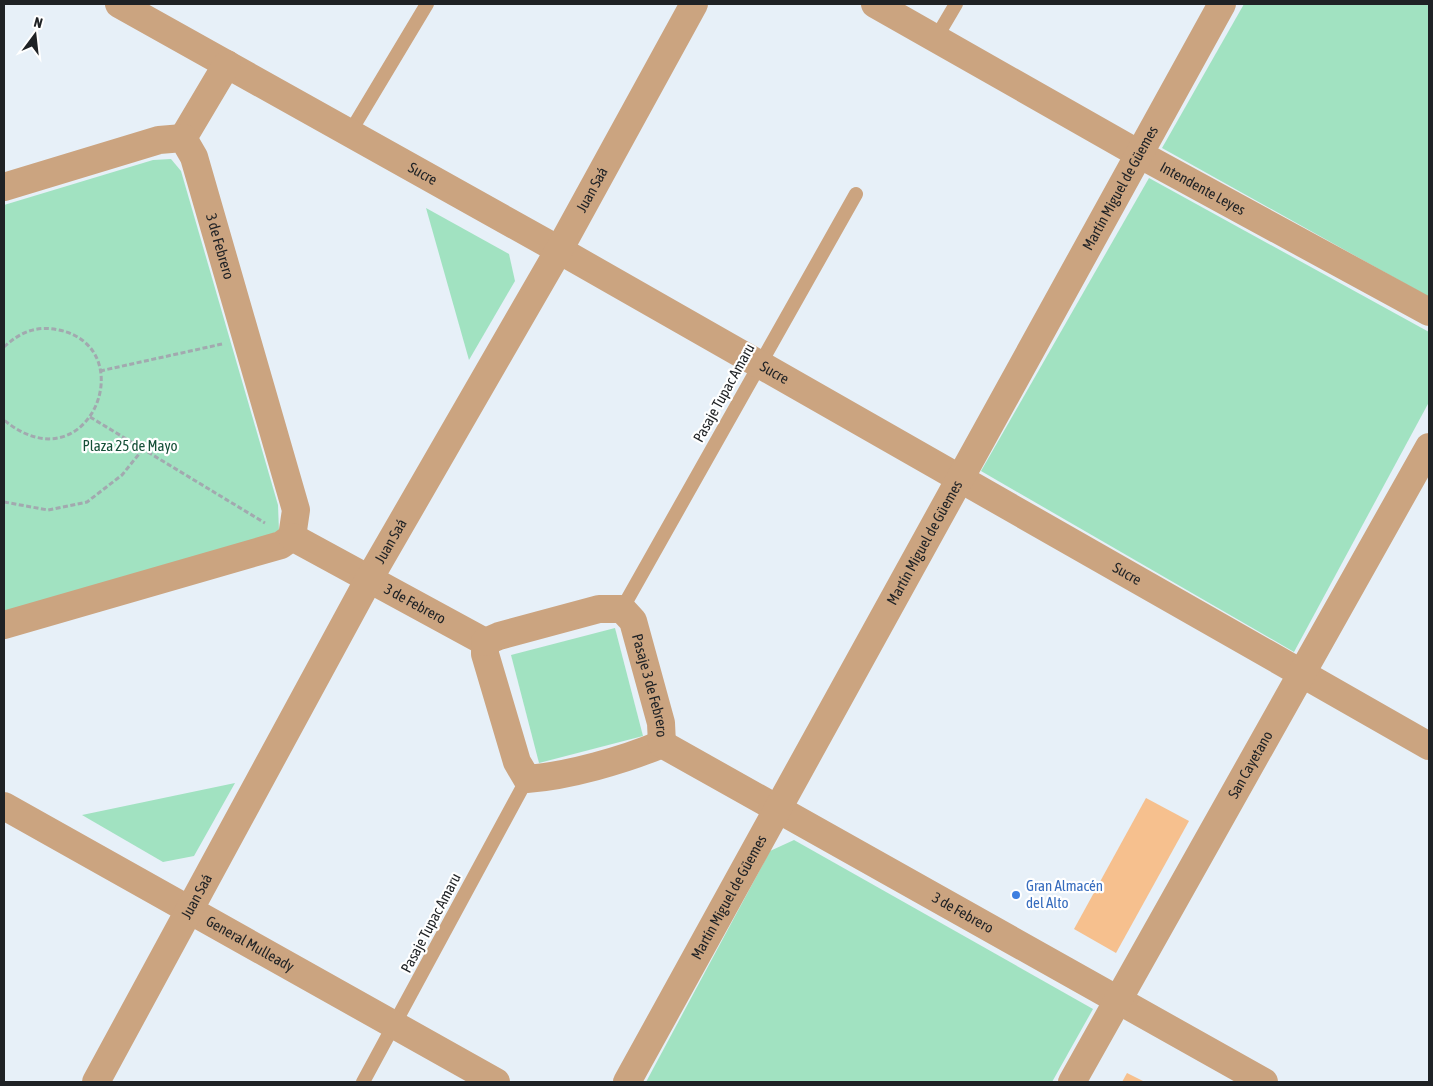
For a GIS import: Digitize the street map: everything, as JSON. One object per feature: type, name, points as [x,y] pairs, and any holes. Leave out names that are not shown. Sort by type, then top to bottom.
[{"type":"street","name":"Sucre","points":[[120,4],[559,250],[1429,746]]},
{"type":"street","name":"Juan Saá","points":[[96,1082],[370,579],[559,250],[694,4]]},
{"type":"street","name":"Intendente Leyes","points":[[874,4],[1139,154],[1429,312]]},
{"type":"street","name":"Martín Miguel de Güemes","points":[[627,1082],[958,479],[1222,4]]},
{"type":"street","points":[[4,187],[159,140],[183,138],[226,64]]},
{"type":"street","name":"3 de Febrero","points":[[183,138],[194,157],[296,510],[281,532],[485,642]]},
{"type":"street","name":"San Cayetano","points":[[1072,1082],[1429,447]]},
{"type":"street","points":[[4,625],[281,545],[281,532]]},
{"type":"street","points":[[527,779],[516,762],[484,654],[485,642],[499,636],[599,609],[622,608]]},
{"type":"street","name":"Pasaje 3 de Febrero","points":[[527,779],[549,778],[642,752],[662,744],[661,723],[633,621],[622,608]]},
{"type":"street","name":"3 de Febrero","points":[[662,744],[1264,1082]]},
{"type":"street","name":"General Mulleady","points":[[4,806],[496,1082]]},
{"type":"lane","points":[[350,134],[428,4]]},
{"type":"lane","points":[[936,38],[956,4]]},
{"type":"lane","name":"Pasaje Tupac Amaru","points":[[622,608],[856,194]]},
{"type":"lane","name":"Pasaje Tupac Amaru","points":[[362,1082],[395,1025],[527,779]]},
{"type":"path","points":[[4,347],[14,337],[30,329],[49,327],[66,331],[82,340],[94,354],[100,371],[102,389],[97,406],[90,417],[72,433],[54,438],[35,438],[18,432],[4,420]]},
{"type":"path","points":[[100,371],[231,342]]},
{"type":"path","points":[[90,417],[281,532]]},
{"type":"path","points":[[4,502],[48,510],[87,502],[122,475],[143,449]]},
{"type":"green space","points":[[1244,4],[1429,4],[1429,297],[1162,148]]},
{"type":"green space","name":"Plaza 25 de Mayo","points":[[171,159],[181,171],[278,505],[279,531],[251,542],[4,614],[4,205],[153,160]]},
{"type":"green space","points":[[1149,178],[1429,332],[1429,402],[1294,652],[981,471]]},
{"type":"green space","points":[[426,208],[509,254],[515,281],[469,360]]},
{"type":"green space","points":[[615,628],[643,736],[539,763],[511,655]]},
{"type":"green space","points":[[235,783],[194,856],[163,862],[82,815]]},
{"type":"green space","points":[[794,840],[1093,1009],[1052,1082],[646,1082],[770,851]]},
{"type":"building","points":[[1146,798],[1189,821],[1116,953],[1074,929]]},
{"type":"building","points":[[1127,1073],[1145,1082],[1122,1082]]},
{"type":"place","name":"Gran Almacén del Alto","points":[[1016,895]]}]
